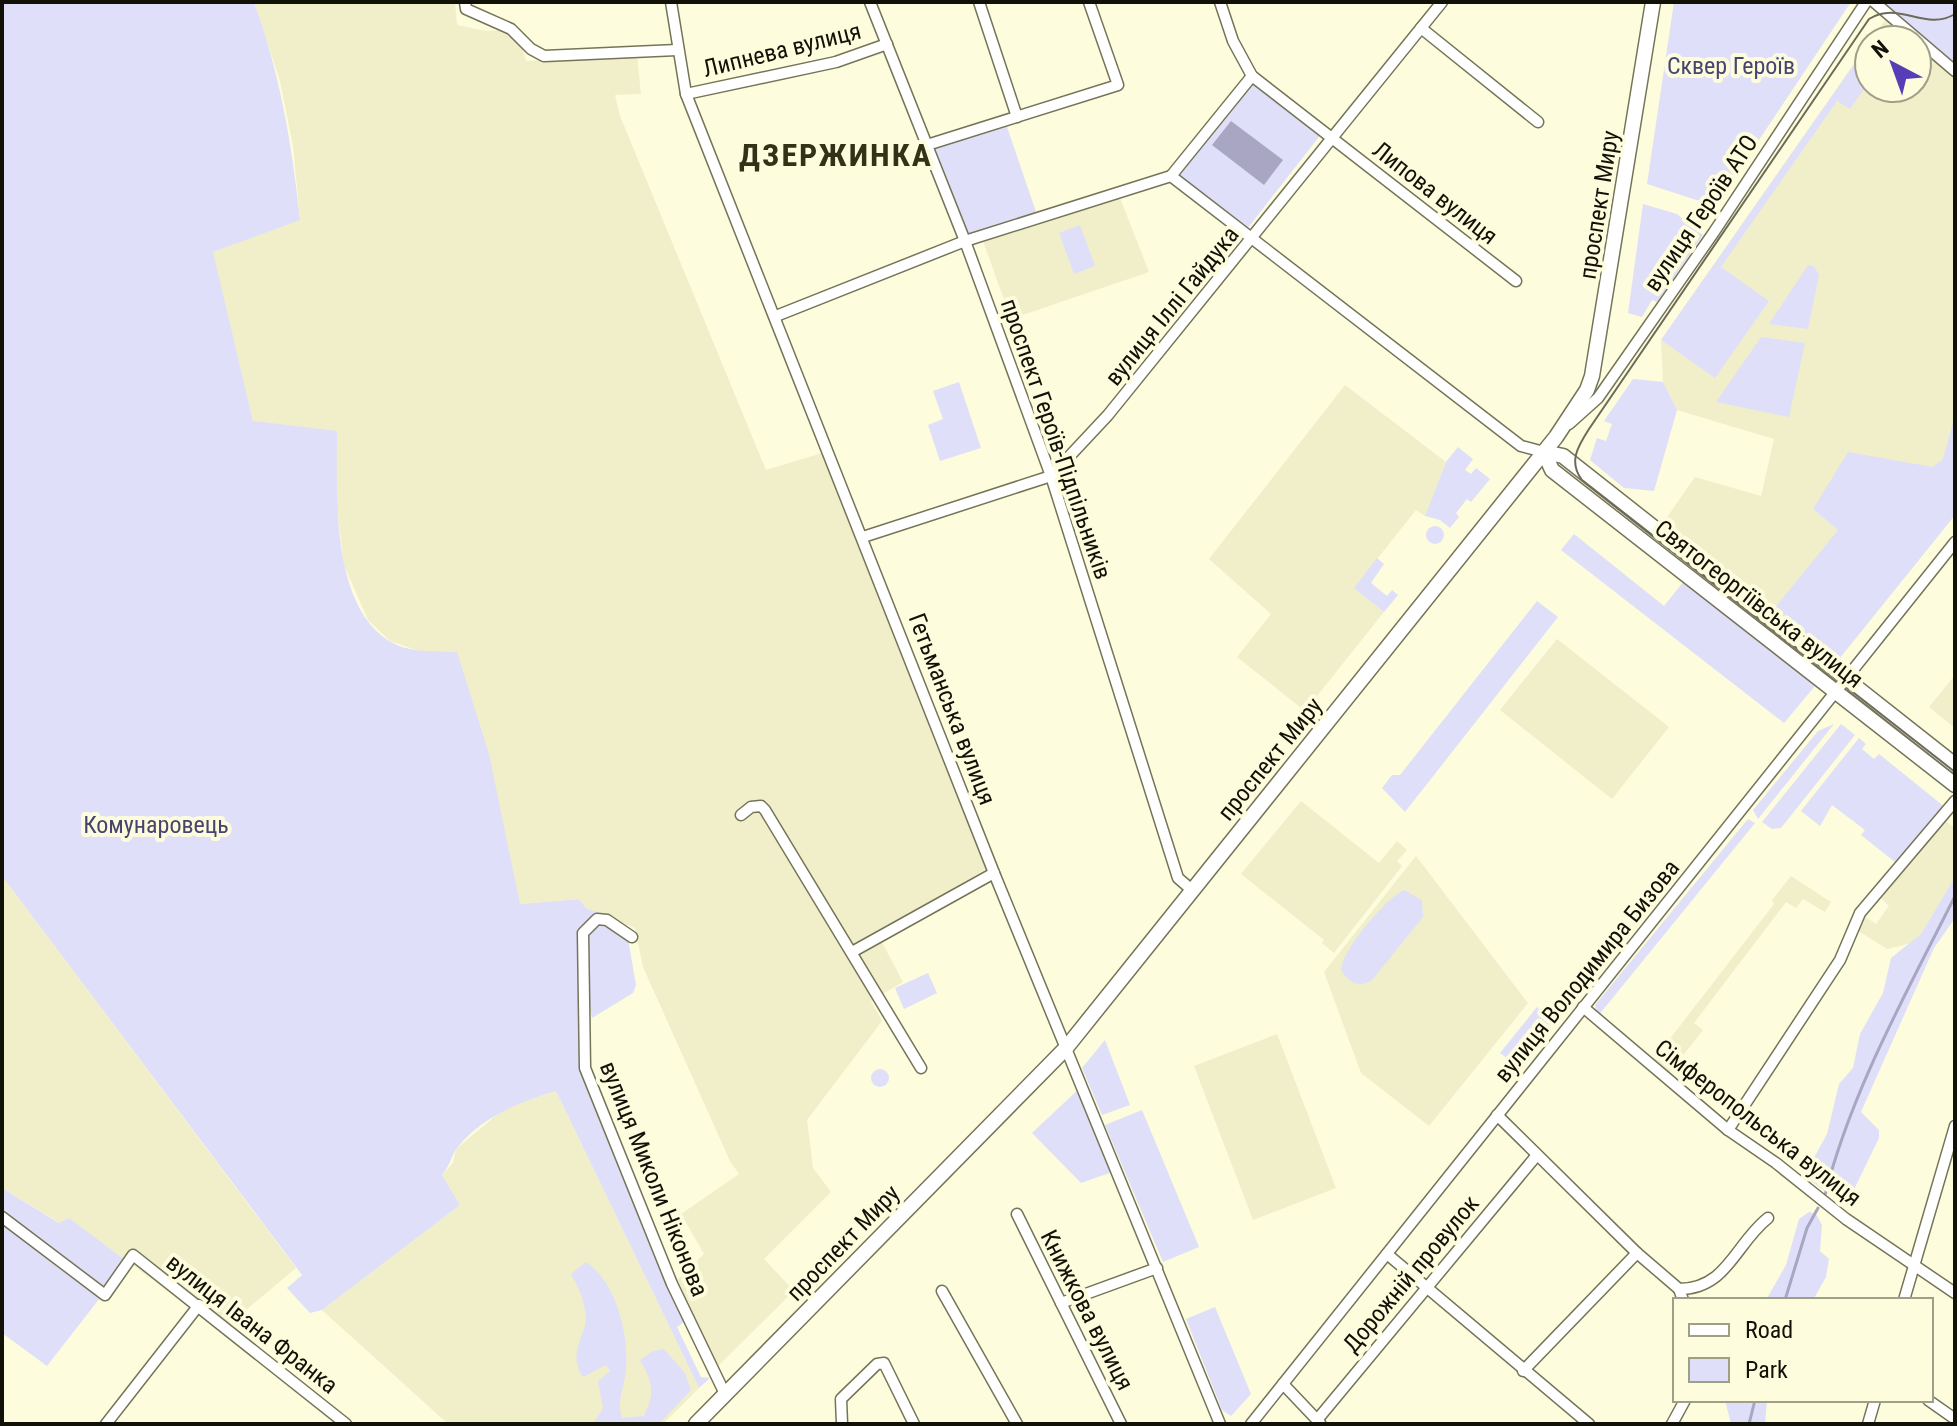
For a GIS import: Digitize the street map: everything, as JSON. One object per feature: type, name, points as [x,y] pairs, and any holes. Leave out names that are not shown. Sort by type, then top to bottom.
[{"type":"main road","name":"проспект Миру","points":[[696,1424],[1066,1048],[1556,437],[1587,390],[1592,376],[1653,2]]},
{"type":"main road","name":"Святогеоргіївська вулиця","points":[[1544,452],[1563,456],[1955,765]]},
{"type":"main road","name":"Святогеоргіївська вулиця","points":[[1544,452],[1552,470],[1955,785]]},
{"type":"street","points":[[465,2],[466,9],[511,29],[531,49],[544,56],[677,50]]},
{"type":"street","name":"Гетьманська вулиця","points":[[671,2],[686,94],[994,873],[1220,1424]]},
{"type":"street","name":"проспект Героїв-Підпільників","points":[[870,2],[965,241],[1051,476],[1178,878],[1193,891]]},
{"type":"street","points":[[979,2],[1017,117]]},
{"type":"street","points":[[927,145],[1118,85],[1089,2]]},
{"type":"street","points":[[776,316],[965,241],[1171,176],[1252,76],[1233,41],[1220,2]]},
{"type":"street","name":"вулиця Іллі Гайдука","points":[[863,537],[1051,476],[1108,415],[1442,2]]},
{"type":"street","name":"вулиця Героїв АТО","points":[[1556,437],[1598,398],[1714,232],[1866,2]]},
{"type":"street","points":[[1874,2],[1955,71]]},
{"type":"street","points":[[1421,28],[1538,122]]},
{"type":"street","name":"Липнева вулиця","points":[[686,94],[836,62],[887,44]]},
{"type":"street","name":"Липова вулиця","points":[[1252,76],[1516,281]]},
{"type":"street","name":"Святогеоргіївська вулиця","points":[[1171,176],[1521,446],[1544,452]]},
{"type":"street","name":"вулиця Володимира Бизова","points":[[1251,1424],[1955,542]]},
{"type":"street","points":[[1728,1130],[1840,960],[1860,913],[1955,801]]},
{"type":"street","points":[[741,815],[751,807],[761,806],[765,810],[921,1068]]},
{"type":"street","points":[[852,952],[994,873]]},
{"type":"street","name":"вулиця Миколи Ніконова","points":[[632,937],[607,920],[597,919],[583,933],[585,1068],[672,1284],[725,1394]]},
{"type":"street","name":"Сімферопольська вулиця","points":[[1583,1007],[1728,1130],[1799,1180],[1846,1219],[1955,1293]]},
{"type":"street","points":[[1497,1115],[1637,1253],[1679,1289],[1682,1298]]},
{"type":"street","points":[[1905,1298],[1951,1157],[1955,1126]]},
{"type":"street","name":"Дорожній провулок","points":[[1320,1422],[1425,1287],[1537,1155]]},
{"type":"street","name":"Книжкова вулиця","points":[[1017,1214],[1121,1424]]},
{"type":"street","name":"вулиця Івана Франка","points":[[2,1217],[105,1295],[133,1255],[346,1424]]},
{"type":"street","points":[[1679,1289],[1706,1285],[1722,1275],[1748,1237],[1768,1218]]},
{"type":"street","points":[[1523,1371],[1637,1253]]},
{"type":"street","points":[[1387,1254],[1589,1424]]},
{"type":"street","points":[[1061,1303],[1157,1268]]},
{"type":"street","points":[[942,1291],[1017,1424]]},
{"type":"street","points":[[106,1424],[199,1305]]},
{"type":"street","points":[[842,1424],[841,1399],[877,1364],[884,1363],[914,1424]]},
{"type":"street","points":[[1283,1384],[1320,1422]]},
{"type":"street","points":[[1672,1424],[1684,1402]]},
{"type":"street","points":[[1868,1424],[1874,1402]]},
{"type":"street","points":[[1931,1402],[1955,1419]]},
{"type":"shaded area","points":[[254,2],[455,2],[457,25],[486,31],[508,30],[520,41],[526,61],[637,55],[641,94],[615,95],[620,116],[766,470],[829,451],[991,866],[877,933],[903,982],[871,1001],[882,1021],[807,1120],[813,1168],[831,1192],[764,1259],[794,1291],[717,1367],[675,1282],[704,1254],[681,1214],[739,1174],[730,1161],[643,967],[635,928],[586,908],[579,899],[520,904],[419,651],[390,641],[368,620],[344,565],[338,514],[253,421],[212,252],[300,219],[293,146],[280,81]]},
{"type":"shaded area","points":[[1933,60],[1955,78],[1955,515],[1839,659],[1663,523],[1695,477],[1761,496],[1774,439],[1677,410],[1663,382],[1661,340],[1853,65],[1853,104],[1933,104]]},
{"type":"shaded area","points":[[1231,121],[1283,160],[1264,185],[1212,145]]},
{"type":"shaded area","points":[[1120,198],[1149,272],[1011,319],[983,241]]},
{"type":"shaded area","points":[[1345,385],[1446,462],[1425,516],[1416,510],[1354,588],[1384,612],[1305,711],[1237,657],[1271,614],[1209,559]]},
{"type":"shaded area","points":[[1557,639],[1669,727],[1612,799],[1500,710]]},
{"type":"shaded area","points":[[1955,675],[1955,728],[1929,707]]},
{"type":"shaded area","points":[[1301,801],[1379,863],[1397,841],[1407,850],[1397,861],[1402,866],[1334,953],[1322,943],[1324,940],[1241,874]]},
{"type":"shaded area","points":[[1943,819],[1955,828],[1955,877],[1921,934],[1912,943],[1887,949],[1857,930],[1864,916],[1876,924],[1889,906],[1880,897]]},
{"type":"shaded area","points":[[1416,856],[1528,1003],[1429,1126],[1361,1073],[1324,972]]},
{"type":"shaded area","points":[[2,876],[296,1268],[222,1330],[69,1219],[60,1223],[2,1188]]},
{"type":"shaded area","points":[[1791,876],[1831,902],[1825,912],[1803,899],[1796,908],[1786,902],[1694,1023],[1703,1030],[1667,1076],[1652,1062],[1774,904],[1772,900]]},
{"type":"shaded area","points":[[1277,1034],[1336,1188],[1253,1220],[1194,1066]]},
{"type":"shaded area","points":[[556,1091],[699,1388],[663,1424],[448,1424],[322,1310],[460,1205],[442,1175],[453,1163],[456,1149],[506,1107]]},
{"type":"green space","name":"Комунаровець","points":[[2,2],[254,2],[284,110],[300,220],[213,252],[253,421],[337,431],[341,545],[356,601],[370,624],[389,641],[414,649],[457,652],[489,754],[520,904],[579,899],[586,908],[607,916],[580,933],[580,1069],[684,1322],[677,1327],[701,1377],[710,1378],[699,1388],[556,1091],[502,1112],[478,1127],[455,1151],[442,1175],[460,1205],[322,1310],[310,1313],[287,1288],[302,1275],[2,876]]},
{"type":"green space","name":"Сквер Героїв","points":[[1674,2],[1851,2],[1715,206],[1647,184]]},
{"type":"green space","points":[[1888,2],[1955,2],[1955,66],[1933,47],[1933,24],[1905,24],[1885,7]]},
{"type":"green space","points":[[1853,66],[1854,104],[1850,109],[1837,101],[1721,267],[1769,301],[1715,378],[1661,340]]},
{"type":"green space","points":[[1252,78],[1322,133],[1247,229],[1177,174]]},
{"type":"green space","points":[[1006,124],[1036,212],[968,234],[933,154],[935,148]]},
{"type":"green space","points":[[1643,204],[1677,214],[1703,235],[1657,302],[1652,300],[1642,317],[1628,313]]},
{"type":"green space","points":[[1080,225],[1095,266],[1074,274],[1059,233]]},
{"type":"green space","points":[[1808,265],[1814,266],[1819,275],[1808,329],[1769,324]]},
{"type":"green space","points":[[1761,337],[1805,343],[1789,417],[1716,402]]},
{"type":"green space","points":[[1633,379],[1663,382],[1677,410],[1654,491],[1624,488],[1590,460],[1597,438],[1606,441],[1612,424],[1604,421]]},
{"type":"green space","points":[[959,382],[981,448],[940,461],[928,425],[943,419],[933,391]]},
{"type":"green space","points":[[1955,415],[1955,515],[1839,659],[1774,609],[1838,530],[1813,509],[1848,452],[1933,467],[1943,459]]},
{"type":"green space","points":[[1458,447],[1473,459],[1465,470],[1471,474],[1476,468],[1490,479],[1471,502],[1467,499],[1456,513],[1459,517],[1450,528],[1440,520],[1425,516],[1446,462]]},
{"type":"green space","points":[[1435,526],[1444,535],[1435,544],[1426,535]]},
{"type":"green space","points":[[1574,534],[1664,606],[1684,581],[1815,686],[1784,723],[1561,550]]},
{"type":"green space","points":[[1377,558],[1384,564],[1371,583],[1387,596],[1392,590],[1398,595],[1384,612],[1354,588]]},
{"type":"green space","points":[[1537,601],[1558,617],[1405,812],[1382,788],[1392,775],[1400,775]]},
{"type":"green space","points":[[1834,724],[1758,819],[1753,810],[1818,731]]},
{"type":"green space","points":[[1841,724],[1855,735],[1781,828],[1772,829],[1762,822]]},
{"type":"green space","points":[[1859,738],[1866,744],[1862,749],[1874,759],[1879,754],[1946,808],[1900,866],[1861,835],[1865,830],[1832,805],[1820,826],[1801,811]]},
{"type":"green space","points":[[1748,819],[1755,823],[1598,1016],[1595,1005]]},
{"type":"green space","points":[[1955,877],[1955,918],[1934,948],[1861,1112],[1879,1130],[1879,1138],[1846,1206],[1804,1176],[1827,1134],[1839,1084],[1853,1068],[1860,1034],[1883,993],[1891,958],[1921,934]]},
{"type":"green space","points":[[1404,890],[1422,900],[1423,917],[1372,980],[1363,984],[1350,981],[1341,970],[1348,950],[1377,913]]},
{"type":"green space","points":[[606,924],[628,939],[636,985],[633,993],[592,1018],[584,960],[587,937],[591,926]]},
{"type":"green space","points":[[928,973],[937,993],[904,1009],[895,988]]},
{"type":"green space","points":[[1537,1007],[1552,1020],[1516,1065],[1500,1053]]},
{"type":"green space","points":[[1105,1040],[1130,1105],[1102,1115],[1082,1068]]},
{"type":"green space","points":[[876,1069],[884,1069],[889,1078],[887,1085],[876,1087],[871,1082],[871,1074]]},
{"type":"green space","points":[[1082,1086],[1118,1170],[1081,1183],[1032,1133]]},
{"type":"green space","points":[[1142,1110],[1199,1247],[1163,1262],[1105,1125]]},
{"type":"green space","points":[[2,1188],[59,1223],[69,1218],[128,1262],[47,1366],[2,1333]]},
{"type":"green space","points":[[1809,1212],[1816,1214],[1822,1225],[1820,1251],[1829,1259],[1826,1277],[1814,1298],[1767,1298],[1786,1265],[1799,1219]]},
{"type":"green space","points":[[586,1262],[613,1295],[623,1325],[626,1355],[620,1399],[622,1418],[644,1416],[650,1401],[650,1381],[640,1360],[653,1351],[664,1349],[685,1373],[691,1390],[659,1424],[593,1424],[603,1408],[598,1382],[610,1371],[606,1365],[583,1377],[577,1364],[586,1315],[571,1274]]},
{"type":"green space","points":[[1215,1307],[1251,1394],[1231,1416],[1222,1410],[1186,1319]]},
{"type":"green space","points":[[1726,1402],[1767,1402],[1765,1424],[1731,1424]]},
{"type":"waterway","points":[[1825,1195],[1836,1156],[1865,1080],[1955,896]]},
{"type":"waterway","points":[[1786,1298],[1807,1228],[1818,1208]]},
{"type":"waterway","points":[[1749,1424],[1754,1402]]},
{"type":"tram line","points":[[1955,14],[1933,20],[1891,13],[1869,19],[1589,429],[1575,460],[1582,480],[1955,772]]},
{"type":"district","name":"ДЗЕРЖИНКА","points":[[836,155]]}]
